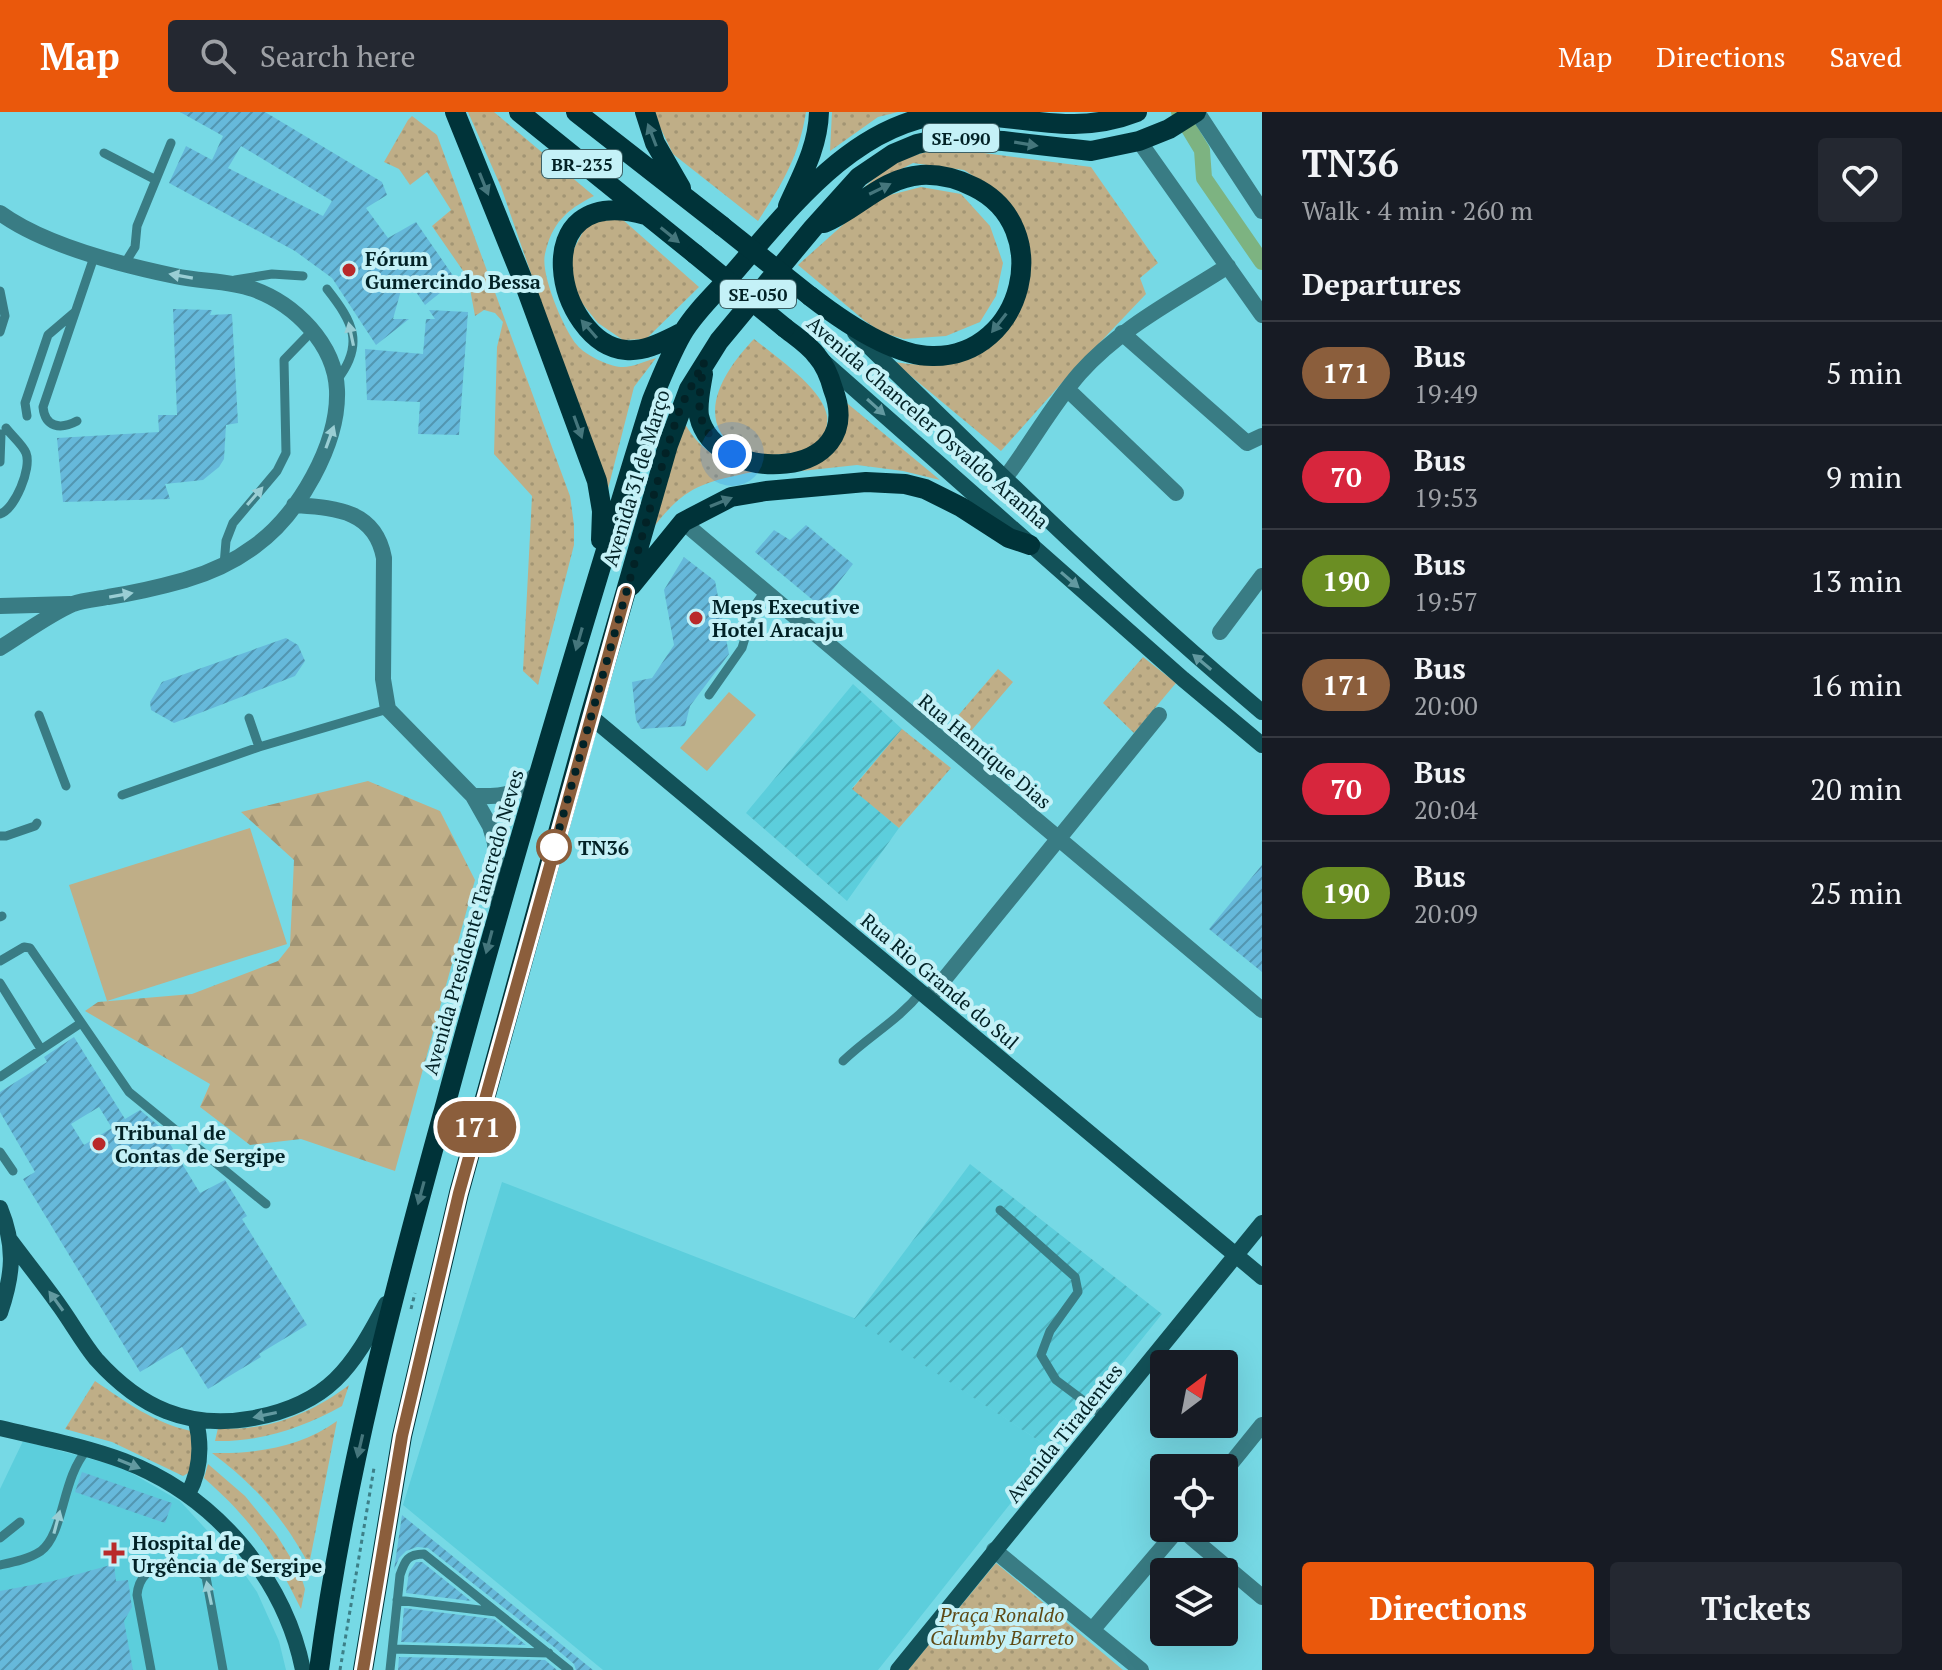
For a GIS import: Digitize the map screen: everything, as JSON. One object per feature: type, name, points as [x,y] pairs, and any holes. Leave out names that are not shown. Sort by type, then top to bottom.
[{"type":"main road","points":[[455,112],[526,288],[597,481],[602,511],[601,564]]},
{"type":"main road","name":"Avenida Chanceler Osvaldo Aranha","points":[[519,112],[817,356]]},
{"type":"main road","name":"Avenida Chanceler Osvaldo Aranha","points":[[576,112],[842,321]]},
{"type":"main road","points":[[645,112],[655,143],[673,177],[693,204]]},
{"type":"main road","points":[[782,218],[811,156],[819,131],[819,112]]},
{"type":"main road","name":"SE-090","points":[[782,218],[840,162],[874,137],[905,123],[933,116],[995,113],[1051,124],[1082,125],[1118,119],[1137,112]]},
{"type":"main road","name":"SE-090","points":[[813,228],[859,177],[893,154],[917,144],[944,138],[969,138],[1091,151],[1139,141],[1169,129],[1195,113]]},
{"type":"main road","points":[[813,228],[834,219],[874,191],[920,175],[940,176],[962,181],[996,200],[1014,227],[1021,249],[1022,278],[1016,299],[999,325],[984,339],[962,351],[934,356],[909,352],[842,321]]},
{"type":"main road","points":[[646,215],[608,209],[578,223],[569,233],[561,257],[566,287],[586,330],[601,342],[624,350],[641,350],[683,332]]},
{"type":"main road","name":"Avenida 31 de Março","points":[[601,564],[652,400],[683,332],[782,218]]},
{"type":"main road","name":"Avenida 31 de Março","points":[[626,592],[676,419],[704,362],[813,228]]},
{"type":"main road","points":[[704,362],[699,414],[703,428],[714,442],[732,454],[754,463],[776,465],[817,455],[828,445],[836,430],[840,415],[837,398],[817,356]]},
{"type":"main road","points":[[626,592],[683,522],[731,497],[766,491],[886,481],[925,489],[961,507],[1009,538],[1030,545]]},
{"type":"main road","name":"Avenida Presidente Tancredo Neves","points":[[319,1670],[330,1588],[395,1289],[497,913],[601,564]]},
{"type":"main road","name":"SE-050","points":[[363,1670],[402,1436],[459,1193],[626,592]]},
{"type":"street","points":[[1195,113],[1262,211]]},
{"type":"street","points":[[1139,141],[1262,315]]},
{"type":"street","points":[[0,213],[21,228]]},
{"type":"street","points":[[0,224],[177,277],[253,289],[275,300],[313,330],[325,347],[337,380],[335,423],[312,477],[294,505],[255,546],[224,565],[173,583],[74,604],[0,606]]},
{"type":"street","points":[[1005,478],[1067,389],[1122,333],[1228,266]]},
{"type":"street","name":"Avenida Chanceler Osvaldo Aranha","points":[[842,321],[1169,633],[1262,712]]},
{"type":"street","points":[[1122,333],[1254,440]]},
{"type":"street","name":"Avenida Chanceler Osvaldo Aranha","points":[[817,356],[1262,745]]},
{"type":"street","points":[[1067,389],[1176,493]]},
{"type":"street","points":[[294,505],[338,508],[355,515],[381,545],[384,558],[383,679],[388,709],[473,796],[490,826],[495,843],[497,913]]},
{"type":"street","name":"Rua Henrique Dias","points":[[683,522],[1262,1010]]},
{"type":"street","points":[[1220,632],[1262,576]]},
{"type":"street","points":[[0,648],[74,604]]},
{"type":"street","points":[[926,995],[1059,840],[1159,715]]},
{"type":"street","name":"Rua Rio Grande do Sul","points":[[590,716],[1262,1277]]},
{"type":"street","points":[[473,796],[492,797],[518,791],[542,769]]},
{"type":"street","points":[[0,1208],[10,1240],[10,1281],[0,1313]]},
{"type":"street","name":"Avenida Tiradentes","points":[[898,1670],[1262,1223]]},
{"type":"street","points":[[10,1240],[96,1358],[120,1383],[149,1404],[174,1416],[196,1421],[216,1423],[272,1414],[299,1406],[319,1395],[345,1371],[364,1347],[395,1289]]},
{"type":"street","points":[[188,1494],[198,1468],[200,1449],[196,1421]]},
{"type":"street","points":[[0,1428],[124,1461],[188,1494],[229,1530],[260,1568],[284,1612],[303,1670]]},
{"type":"street","points":[[1238,1457],[1260,1433]]},
{"type":"street","points":[[1093,1629],[1167,1542]]},
{"type":"street","points":[[1196,1542],[1262,1597]]},
{"type":"street","points":[[994,1550],[1141,1670]]},
{"type":"lane","points":[[125,263],[135,247],[137,226],[171,143]]},
{"type":"lane","points":[[104,153],[156,180]]},
{"type":"lane","points":[[77,421],[66,427],[52,425],[44,417],[43,407],[95,254]]},
{"type":"lane","points":[[227,283],[272,274],[303,276]]},
{"type":"lane","points":[[327,289],[354,334],[348,366],[337,380]]},
{"type":"lane","points":[[0,291],[5,316],[0,332]]},
{"type":"lane","points":[[27,416],[25,403],[48,335],[75,312]]},
{"type":"lane","points":[[224,565],[226,541],[233,523],[277,471],[286,453],[284,360],[313,330]]},
{"type":"lane","points":[[0,462],[3,431]]},
{"type":"lane","points":[[0,514],[14,504],[27,467],[27,454],[3,431]]},
{"type":"lane","points":[[709,695],[742,648],[755,605],[765,591]]},
{"type":"lane","points":[[122,795],[259,747],[388,709]]},
{"type":"lane","points":[[39,715],[66,786]]},
{"type":"lane","points":[[249,718],[259,747]]},
{"type":"lane","points":[[0,836],[37,823]]},
{"type":"lane","points":[[0,961],[24,947],[30,948],[129,1092],[266,1204]]},
{"type":"lane","points":[[0,983],[41,1049]]},
{"type":"lane","points":[[843,1061],[866,1039],[883,1030],[926,995]]},
{"type":"lane","points":[[1,1074],[81,1023]]},
{"type":"lane","points":[[0,1152],[13,1171]]},
{"type":"lane","points":[[1000,1210],[1075,1277],[1078,1292],[1050,1331],[1041,1355],[1056,1380],[1104,1416]]},
{"type":"lane","points":[[0,1565],[34,1555],[50,1542],[69,1479],[87,1450]]},
{"type":"lane","points":[[0,1538],[20,1522]]},
{"type":"lane","points":[[390,1670],[397,1600],[405,1560],[413,1554],[424,1554],[569,1670]]},
{"type":"lane","points":[[151,1670],[138,1583],[162,1565],[178,1564],[196,1568],[206,1577],[223,1670]]},
{"type":"lane","points":[[397,1600],[496,1612]]},
{"type":"lane","points":[[393,1649],[549,1653]]},
{"type":"shaded area","points":[[853,684],[902,729],[852,788],[899,828],[847,901],[746,813]]},
{"type":"shaded area","points":[[970,1164],[1162,1314],[1053,1450],[854,1319]]},
{"type":"shaded area","points":[[502,1182],[854,1318],[1053,1450],[878,1670],[603,1670],[403,1505]]},
{"type":"shaded area","name":"Hospital de Urgência de Sergipe","points":[[23,1441],[121,1467],[180,1501],[236,1562],[257,1592],[279,1641],[286,1670],[0,1670],[0,1489]]},
{"type":"green space","points":[[468,112],[494,112],[594,196],[576,207],[556,226],[545,254],[546,275],[554,301],[577,345],[603,362],[621,367],[656,358],[634,387],[607,493],[501,187]]},
{"type":"green space","points":[[655,112],[806,112],[799,143],[788,170],[758,221],[673,154]]},
{"type":"green space","points":[[832,112],[898,112],[878,117],[830,151]]},
{"type":"green space","points":[[412,116],[437,135],[570,496],[574,545],[538,685],[523,671],[532,496],[494,454],[497,347],[503,322],[495,313],[484,310],[475,316],[468,278],[432,226],[451,210],[427,172],[410,185],[399,169],[384,162]]},
{"type":"green space","points":[[946,148],[1091,167],[1158,263],[1140,278],[1146,294],[1001,451],[894,362],[946,365],[978,354],[1001,327],[1026,284],[990,187],[964,170],[913,163],[851,200],[903,159]]},
{"type":"green space","points":[[921,187],[961,194],[990,226],[1003,263],[996,296],[980,322],[946,336],[904,339],[883,333],[865,321],[798,265],[845,223],[882,197]]},
{"type":"green space","points":[[622,219],[699,287],[646,339],[623,340],[598,323],[577,297],[567,262],[588,222]]},
{"type":"green space","points":[[754,339],[808,384],[824,406],[827,425],[815,451],[750,457],[723,437],[716,421],[715,408],[722,382]]},
{"type":"green space","points":[[839,395],[940,480],[857,465],[792,472],[818,459]]},
{"type":"green space","points":[[682,418],[695,439],[711,453],[753,472],[693,490],[672,506],[649,533]]},
{"type":"green space","points":[[1143,657],[1176,683],[1134,733],[1103,703]]},
{"type":"green space","points":[[998,669],[1013,682],[965,738],[950,725]]},
{"type":"green space","points":[[729,692],[756,715],[707,771],[680,748]]},
{"type":"green space","points":[[902,729],[951,768],[899,828],[852,789]]},
{"type":"green space","points":[[368,781],[440,811],[475,880],[395,1171],[301,1139],[250,1145],[200,1107],[210,1084],[85,1011],[98,1002],[192,994],[278,961],[290,946],[294,860],[241,812]]},
{"type":"green space","points":[[250,828],[287,944],[107,1001],[69,885]]},
{"type":"green space","points":[[95,1381],[153,1417],[191,1431],[196,1443],[190,1472],[183,1476],[112,1442],[65,1429]]},
{"type":"green space","points":[[349,1385],[342,1406],[312,1421],[265,1436],[215,1441],[218,1428],[253,1427],[287,1419],[319,1405]]},
{"type":"green space","points":[[337,1421],[309,1565],[267,1503],[212,1453],[278,1447],[308,1437]]},
{"type":"green space","points":[[208,1464],[245,1496],[276,1534],[300,1573],[305,1589],[301,1609],[260,1538],[204,1478]]},
{"type":"green space","name":"Praça Ronaldo Calumby Barreto","points":[[996,1563],[1123,1670],[908,1670]]},
{"type":"building","name":"Fórum Gumercindo Bessa","points":[[180,112],[265,112],[382,182],[387,195],[366,208],[388,238],[416,222],[456,280],[425,305],[405,276],[393,319],[409,319],[376,345],[332,278],[295,251],[169,183],[186,146],[212,160],[223,136]],"holes":[[[241,146],[332,201],[323,216],[228,168]]]},
{"type":"building","points":[[173,309],[212,310],[210,315],[232,314],[238,423],[226,425],[224,459],[203,480],[165,484],[170,499],[63,502],[57,438],[159,432],[158,415],[177,415]]},
{"type":"building","points":[[429,310],[468,312],[459,435],[418,434],[420,402],[367,400],[365,349],[423,354],[426,319],[435,319]]},
{"type":"building","points":[[806,525],[853,564],[820,606],[755,552],[774,530],[790,540]]},
{"type":"building","name":"Meps Executive Hotel Aracaju","points":[[684,557],[715,581],[729,654],[690,706],[685,726],[641,729],[636,720],[632,682],[652,678],[674,645],[664,590]]},
{"type":"building","points":[[286,638],[298,645],[305,661],[295,676],[174,723],[151,710],[150,702],[162,682]]},
{"type":"building","points":[[1262,865],[1262,972],[1209,929]]},
{"type":"building","points":[[74,1037],[125,1119],[140,1110],[159,1126],[200,1193],[225,1180],[247,1216],[242,1219],[307,1325],[208,1389],[182,1347],[140,1372],[23,1179],[35,1172],[0,1112],[0,1092],[47,1062],[44,1057]],"holes":[[[99,1107],[112,1128],[84,1145],[71,1124]]]},
{"type":"building","points":[[82,1472],[172,1503],[165,1523],[75,1492]]},
{"type":"building","points":[[402,1515],[593,1670],[576,1670],[574,1664],[554,1647],[428,1548],[417,1547],[406,1551],[394,1570]]},
{"type":"building","points":[[416,1562],[422,1562],[471,1601],[406,1593],[409,1572]]},
{"type":"building","points":[[114,1564],[116,1581],[128,1580],[132,1607],[124,1621],[133,1670],[0,1670],[0,1591],[53,1581]]},
{"type":"building","points":[[404,1608],[494,1619],[526,1645],[401,1642]]},
{"type":"building","points":[[399,1657],[545,1660],[557,1670],[398,1670]]},
{"type":"waterway","points":[[1179,112],[1202,150],[1204,178],[1262,262]]},
{"type":"bus line","name":"171","points":[[363,1670],[402,1436],[459,1193],[626,592]]},
{"type":"place","name":"Fórum Gumercindo Bessa","points":[[349,270]]},
{"type":"place","name":"Meps Executive Hotel Aracaju","points":[[696,618]]},
{"type":"place","name":"TN36","points":[[554,847]]},
{"type":"place","name":"Tribunal de Contas de Sergipe","points":[[99,1144]]},
{"type":"place","name":"Hospital de Urgência de Sergipe","points":[[114,1553]]},
{"type":"route","points":[[554,847],[553,851],[668,445],[681,406],[704,362],[699,414],[703,428],[714,442],[732,454]]}]
